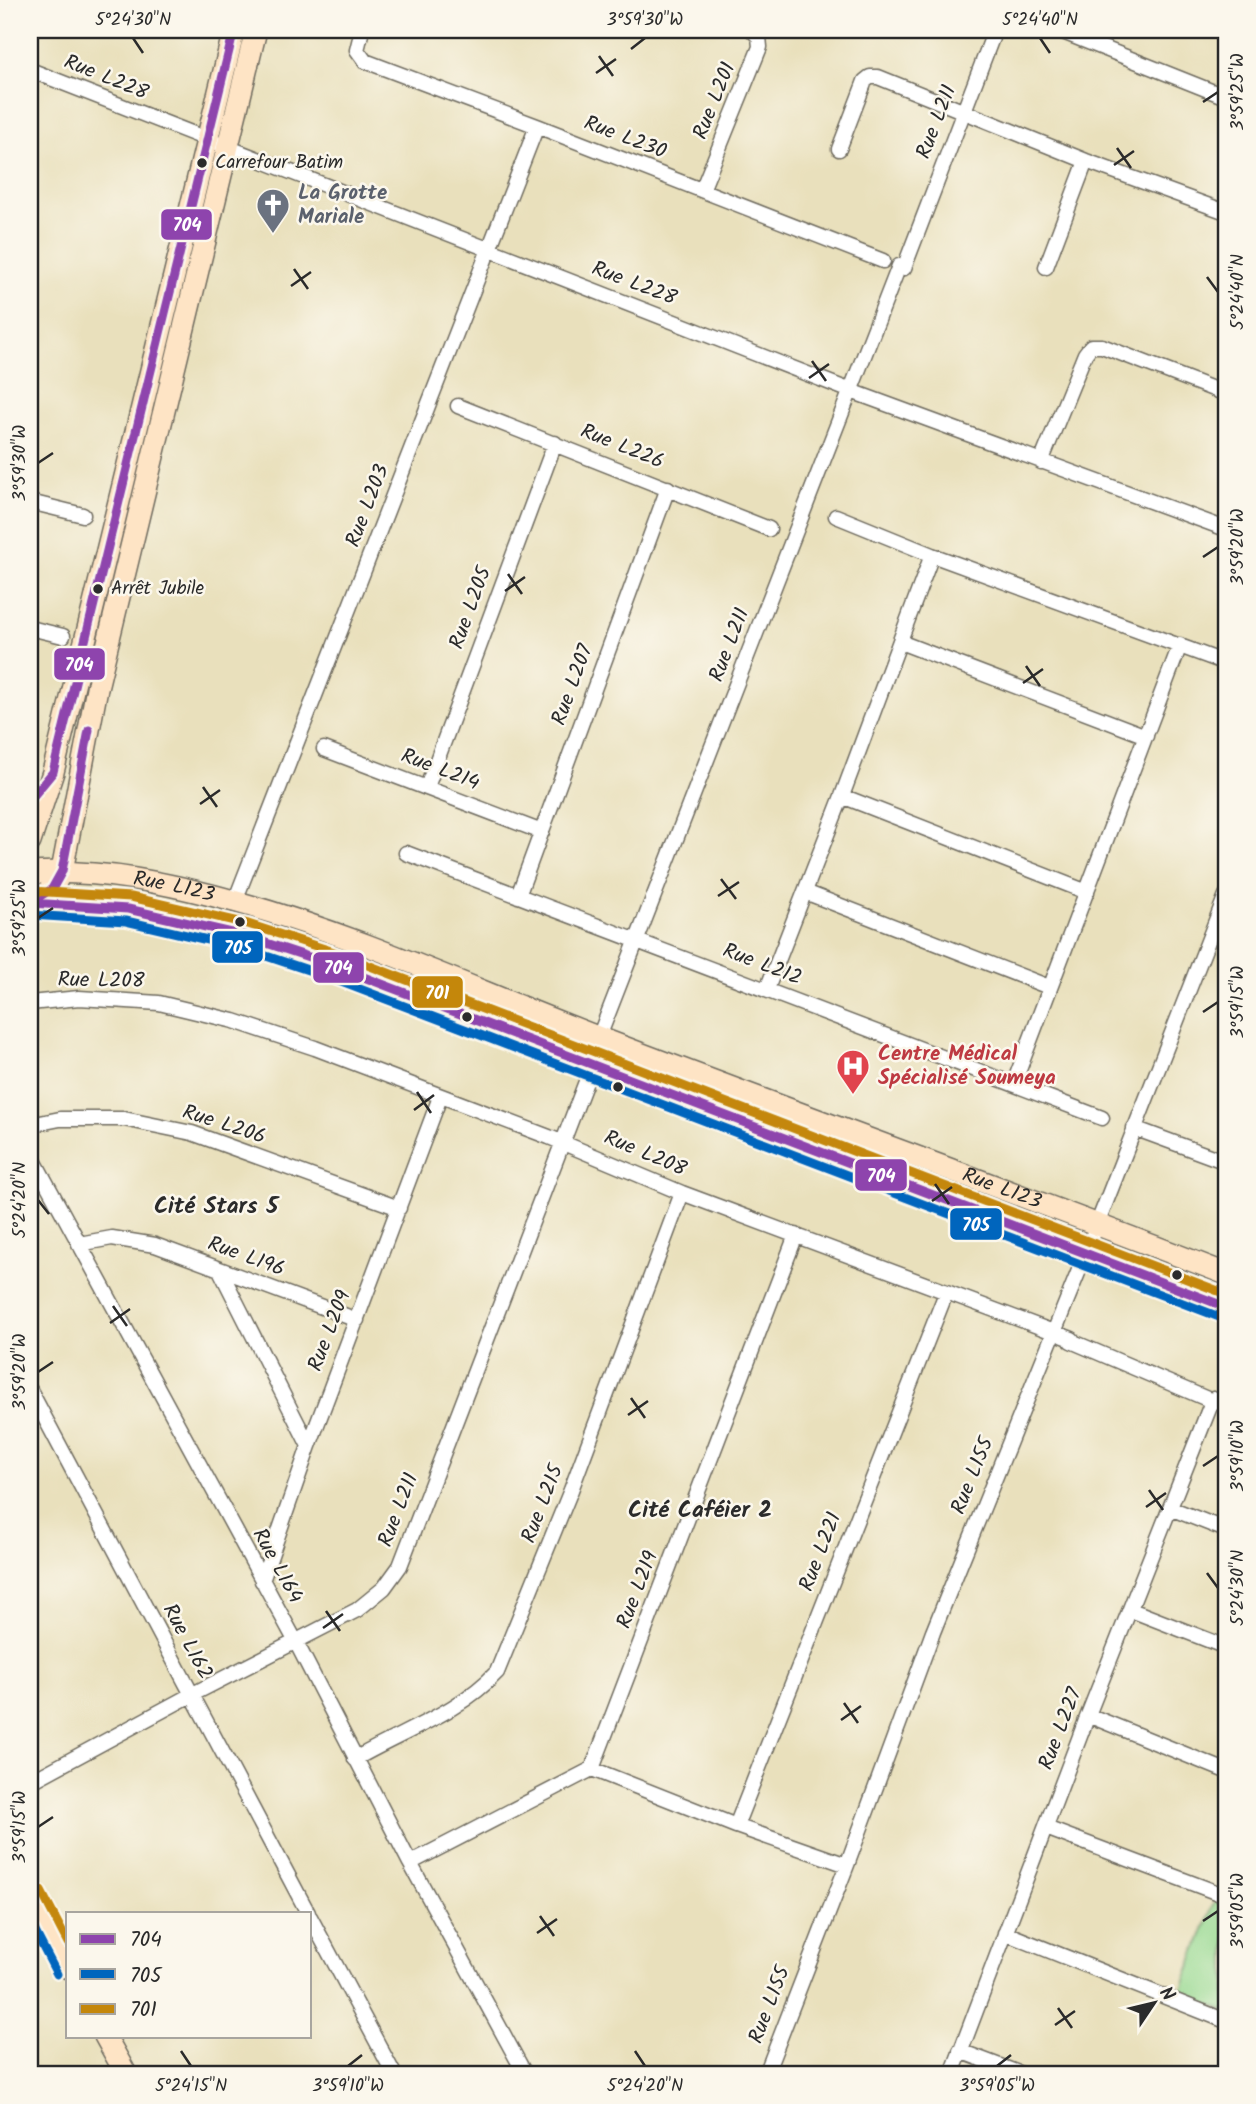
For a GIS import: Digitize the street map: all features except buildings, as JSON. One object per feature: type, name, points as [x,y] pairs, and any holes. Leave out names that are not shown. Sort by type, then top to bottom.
[{"type":"main road","points":[[30,902],[52,889],[62,871],[97,688],[216,145],[234,30]]},
{"type":"main road","points":[[30,842],[52,772],[216,145],[256,30]]},
{"type":"main road","points":[[30,800],[52,772]]},
{"type":"main road","name":"Rue L123","points":[[30,873],[62,871],[142,880],[198,891],[302,920],[599,1037],[1226,1274]]},
{"type":"main road","name":"Rue L123","points":[[30,902],[128,909],[245,936],[327,963],[1226,1307]]},
{"type":"main road","points":[[30,1897],[66,1964]]},
{"type":"main road","points":[[106,2038],[126,2074]]},
{"type":"street","name":"Rue L230","points":[[362,30],[357,50],[365,61],[537,125],[883,261]]},
{"type":"street","name":"Rue L201","points":[[702,190],[760,47],[759,37],[752,30]]},
{"type":"street","name":"Rue L211","points":[[599,1037],[995,30]]},
{"type":"street","points":[[1058,30],[1226,97]]},
{"type":"street","name":"Rue L228","points":[[30,70],[216,145],[851,391],[1226,529]]},
{"type":"street","points":[[839,149],[865,81],[870,77],[878,77],[1086,162],[1226,212]]},
{"type":"street","name":"Rue L203","points":[[235,901],[537,125]]},
{"type":"street","points":[[1046,267],[1086,162]]},
{"type":"street","points":[[1041,462],[1085,354],[1091,346],[1102,346],[1226,394]]},
{"type":"street","name":"Rue L226","points":[[458,406],[769,529]]},
{"type":"street","name":"Rue L205","points":[[427,787],[555,443]]},
{"type":"street","name":"Rue L207","points":[[518,896],[668,488]]},
{"type":"street","points":[[30,502],[83,515]]},
{"type":"street","points":[[836,516],[932,555],[1226,663]]},
{"type":"street","points":[[767,989],[932,555]]},
{"type":"street","points":[[30,628],[63,636]]},
{"type":"street","points":[[900,642],[1146,736]]},
{"type":"street","points":[[1014,1083],[1180,645]]},
{"type":"street","name":"Rue L214","points":[[324,749],[542,832]]},
{"type":"street","points":[[842,796],[1087,892]]},
{"type":"street","name":"Rue L212","points":[[406,853],[1102,1118]]},
{"type":"street","points":[[805,892],[1049,988]]},
{"type":"street","name":"Rue L155","points":[[766,2074],[933,1632],[1086,1253],[1226,895]]},
{"type":"street","name":"Rue L208","points":[[30,1003],[79,998],[159,1003],[234,1021],[315,1048],[562,1143],[682,1193],[1072,1339],[1071,1342],[1212,1401],[1220,1401]]},
{"type":"street","name":"Rue L211","points":[[30,1782],[356,1610],[384,1588],[400,1566],[592,1066]]},
{"type":"street","name":"Rue L209","points":[[261,1581],[440,1097]]},
{"type":"street","name":"Rue L206","points":[[30,1125],[60,1119],[124,1119],[192,1133],[398,1208]]},
{"type":"street","points":[[1134,1128],[1226,1162]]},
{"type":"street","name":"Rue L164","points":[[30,1153],[296,1642],[410,1863],[525,2074]]},
{"type":"street","name":"Rue L215","points":[[355,1759],[456,1706],[481,1690],[497,1672],[571,1490],[682,1193]]},
{"type":"street","name":"Rue L219","points":[[592,1769],[796,1235]]},
{"type":"street","name":"Rue L196","points":[[79,1244],[112,1238],[155,1245],[357,1320]]},
{"type":"street","points":[[220,1270],[309,1446]]},
{"type":"street","name":"Rue L221","points":[[736,1826],[946,1293]]},
{"type":"street","name":"Rue L162","points":[[30,1390],[307,1912]]},
{"type":"street","name":"Rue L227","points":[[952,2074],[1170,1508],[1220,1401]]},
{"type":"street","points":[[1170,1508],[1226,1530]]},
{"type":"street","points":[[1131,1610],[1226,1647]]},
{"type":"street","points":[[1088,1716],[1226,1770]]},
{"type":"street","points":[[410,1863],[592,1769],[736,1826],[847,1865]]},
{"type":"street","points":[[1046,1828],[1226,1896]]},
{"type":"street","name":"Rue L162","points":[[312,1921],[394,2074]]},
{"type":"street","points":[[1005,1933],[1226,2021]]},
{"type":"street","points":[[960,2051],[1021,2074]]},
{"type":"green space","points":[[1215,1900],[1226,1904],[1226,2011],[1180,1994]]},
{"type":"transit line","name":"704","points":[[30,800],[53,772],[234,30]]},
{"type":"transit line","name":"704","points":[[30,902],[52,889],[62,871],[89,730]]},
{"type":"transit line","name":"701","points":[[31,891],[131,897],[248,924],[331,951],[1226,1294]]},
{"type":"transit line","name":"704","points":[[30,903],[128,909],[245,936],[327,963],[1226,1307]]},
{"type":"transit line","name":"705","points":[[30,915],[126,921],[242,948],[323,975],[1222,1318]]},
{"type":"transit line","name":"701","points":[[41,1891],[66,1939]]},
{"type":"transit line","name":"705","points":[[30,1922],[57,1974]]},
{"type":"place","name":"Carrefour Batim","points":[[202,163]]},
{"type":"place","name":"La Grotte Mariale","points":[[273,235]]},
{"type":"place","name":"Arrêt Jubile","points":[[98,589]]},
{"type":"place","name":"Centre Médical Spécialisé Soumeya","points":[[853,1096]]},
{"type":"district","name":"Cité Stars 5","points":[[216,1207]]},
{"type":"district","name":"Cité Caféier 2","points":[[700,1511]]}]
